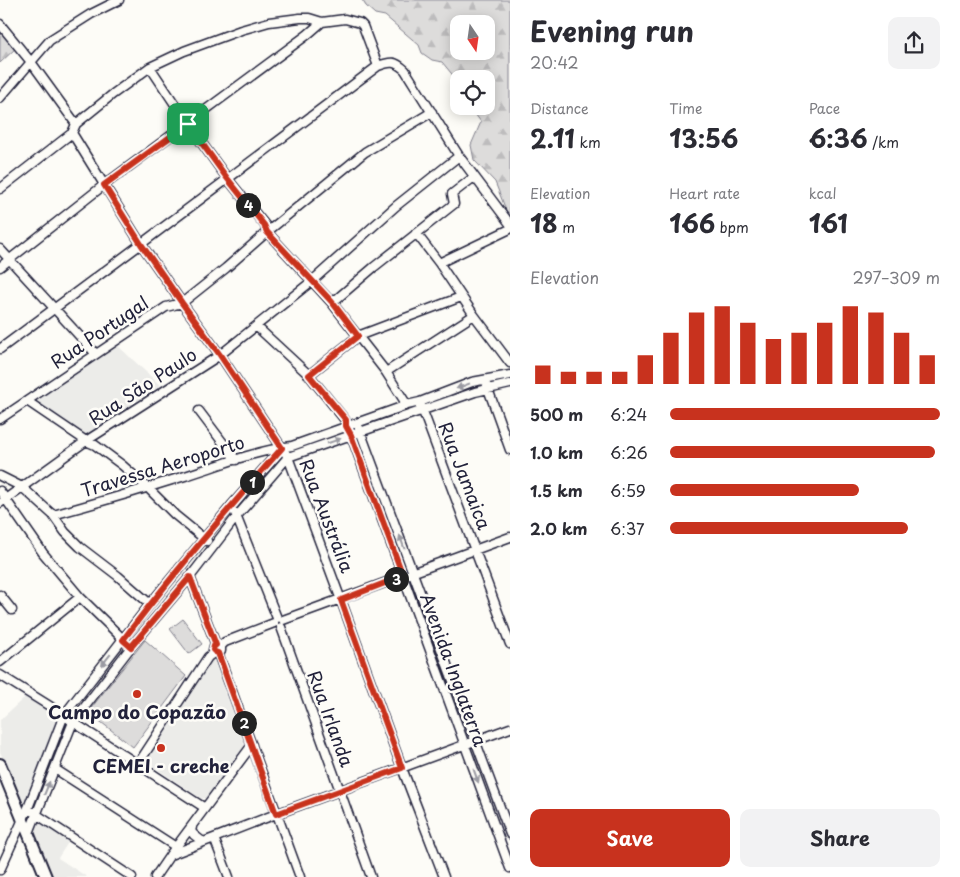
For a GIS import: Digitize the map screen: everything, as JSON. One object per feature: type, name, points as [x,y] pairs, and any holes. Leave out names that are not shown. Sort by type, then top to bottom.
[{"type":"main road","points":[[0,764],[46,877]]},
{"type":"street","points":[[0,98],[50,40],[91,14],[119,0]]},
{"type":"street","points":[[0,189],[72,133],[76,124],[150,67],[184,51],[241,30],[269,22],[300,18],[309,18],[322,22],[345,19],[360,23],[365,29],[378,66]]},
{"type":"street","points":[[0,267],[104,185],[322,22]]},
{"type":"street","points":[[0,24],[31,62],[76,124]]},
{"type":"street","points":[[0,349],[378,66],[386,63],[395,63],[406,70],[459,156],[510,224]]},
{"type":"street","points":[[150,67],[188,124],[264,225],[267,232],[332,302],[386,372],[407,405]]},
{"type":"street","name":"Rua Portugal","points":[[1,416],[27,401],[166,307],[182,303],[365,152],[432,112]]},
{"type":"street","name":"Rua Austrália","points":[[72,133],[141,244],[220,355],[288,457],[444,877]]},
{"type":"street","name":"Rua São Paulo","points":[[3,501],[86,442],[220,355],[312,281],[396,206],[459,156]]},
{"type":"street","points":[[332,302],[454,204],[452,194],[474,177]]},
{"type":"street","points":[[439,263],[510,229]]},
{"type":"street","points":[[416,234],[439,263],[461,297],[510,363]]},
{"type":"street","points":[[0,249],[96,354]]},
{"type":"street","points":[[309,375],[358,336],[461,297]]},
{"type":"street","points":[[386,372],[474,314]]},
{"type":"street","name":"Avenida Inglaterra","points":[[256,326],[309,375],[346,423],[510,868]]},
{"type":"street","points":[[346,423],[357,423],[472,382],[510,375]]},
{"type":"street","points":[[485,380],[510,450]]},
{"type":"street","points":[[28,833],[73,722],[237,516],[288,457],[475,392],[510,384]]},
{"type":"street","points":[[27,401],[86,442],[95,445],[122,465],[175,515],[213,546]]},
{"type":"street","name":"Rua Jamaica","points":[[420,402],[510,644]]},
{"type":"street","points":[[200,411],[236,460]]},
{"type":"street","name":"Travessa Aeroporto","points":[[53,516],[236,460],[292,446],[346,423]]},
{"type":"street","name":"Avenida Inglaterra","points":[[357,423],[510,834]]},
{"type":"street","points":[[0,870],[28,808],[64,715],[150,604],[230,506],[282,448]]},
{"type":"street","points":[[0,476],[22,487],[53,516],[80,547],[118,576],[150,604]]},
{"type":"street","points":[[0,491],[3,501],[43,553],[80,597],[131,647]]},
{"type":"street","name":"Rua Irlanda","points":[[230,506],[237,516],[279,622],[371,877]]},
{"type":"street","points":[[138,764],[208,657],[225,642],[510,537]]},
{"type":"street","points":[[190,577],[218,649],[300,877]]},
{"type":"street","points":[[0,595],[12,610]]},
{"type":"street","points":[[0,662],[80,597]]},
{"type":"street","points":[[0,675],[205,808]]},
{"type":"street","points":[[170,855],[510,728]]},
{"type":"street","points":[[155,877],[252,745]]},
{"type":"street","points":[[55,769],[176,847]]},
{"type":"street","points":[[28,808],[132,877]]},
{"type":"street","points":[[192,827],[191,830],[194,835],[203,842]]},
{"type":"street","points":[[214,838],[229,877]]},
{"type":"shaded area","points":[[117,345],[160,385],[88,437],[34,401]]},
{"type":"shaded area","points":[[217,660],[246,738],[244,746],[207,797],[202,799],[147,762],[149,754],[166,732],[210,662]]},
{"type":"shaded area","points":[[25,697],[57,717],[27,800],[22,801],[0,752],[0,720]]},
{"type":"shaded area","points":[[38,822],[69,841],[58,858],[87,877],[52,877],[33,834]]},
{"type":"green space","points":[[362,0],[510,0],[510,217],[495,182],[474,160],[471,145],[481,122],[476,115],[495,115],[495,70],[450,70],[450,72],[442,62],[432,60],[422,53],[419,45],[385,16],[375,14]]},
{"type":"green space","points":[[0,28],[17,47],[0,63]]},
{"type":"green space","points":[[183,619],[202,644],[189,654],[170,629]]},
{"type":"green space","name":"Campo do Copazão","points":[[145,640],[186,676],[133,747],[88,712]]},
{"type":"place","name":"Campo do Copazão","points":[[137,694]]},
{"type":"place","name":"CEMEI - creche","points":[[161,748]]},
{"type":"route","points":[[188,124],[264,225],[267,232],[332,302],[358,336],[309,375],[346,420],[346,426],[403,576],[341,600],[402,768],[276,814],[218,653],[213,650],[216,645],[190,577],[131,647],[123,640],[230,506],[282,448],[220,355],[141,244],[104,185],[188,124]]}]
